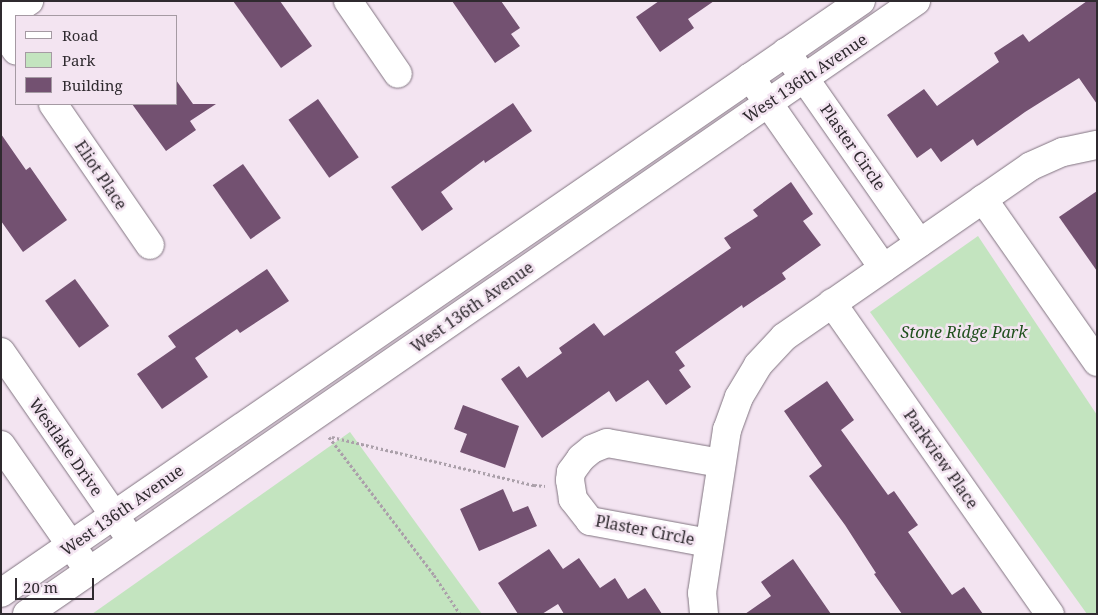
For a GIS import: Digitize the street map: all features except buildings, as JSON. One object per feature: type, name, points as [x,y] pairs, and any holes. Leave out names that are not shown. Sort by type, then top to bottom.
[{"type":"street","points":[[1,20],[29,1]]},
{"type":"street","points":[[348,1],[398,74]]},
{"type":"street","name":"West 136th Avenue","points":[[1,593],[861,1]]},
{"type":"street","name":"West 136th Avenue","points":[[27,614],[916,1]]},
{"type":"street","points":[[1,28],[15,49]]},
{"type":"street","name":"Plaster Circle","points":[[786,52],[919,243]]},
{"type":"street","points":[[750,78],[882,268]]},
{"type":"street","name":"Eliot Place","points":[[54,105],[150,245]]},
{"type":"street","name":"Plaster Circle","points":[[704,614],[702,593],[728,430],[739,397],[758,365],[784,337],[1031,166],[1063,152],[1097,145]]},
{"type":"street","points":[[983,199],[1097,362]]},
{"type":"street","name":"Parkview Place","points":[[832,303],[1050,614]]},
{"type":"street","name":"Westlake Drive","points":[[1,352],[132,541]]},
{"type":"street","points":[[571,486],[571,472],[581,458],[592,449],[607,442],[722,463]]},
{"type":"street","points":[[1,445],[72,545],[88,571]]},
{"type":"street","name":"Plaster Circle","points":[[571,486],[573,499],[590,520],[709,543]]},
{"type":"path","points":[[460,614],[434,575],[329,436],[534,485],[571,486]]},
{"type":"green space","name":"Stone Ridge Park","points":[[978,236],[1097,415],[1097,614],[1087,614],[870,312]]},
{"type":"green space","points":[[350,432],[482,614],[92,614]]}]
